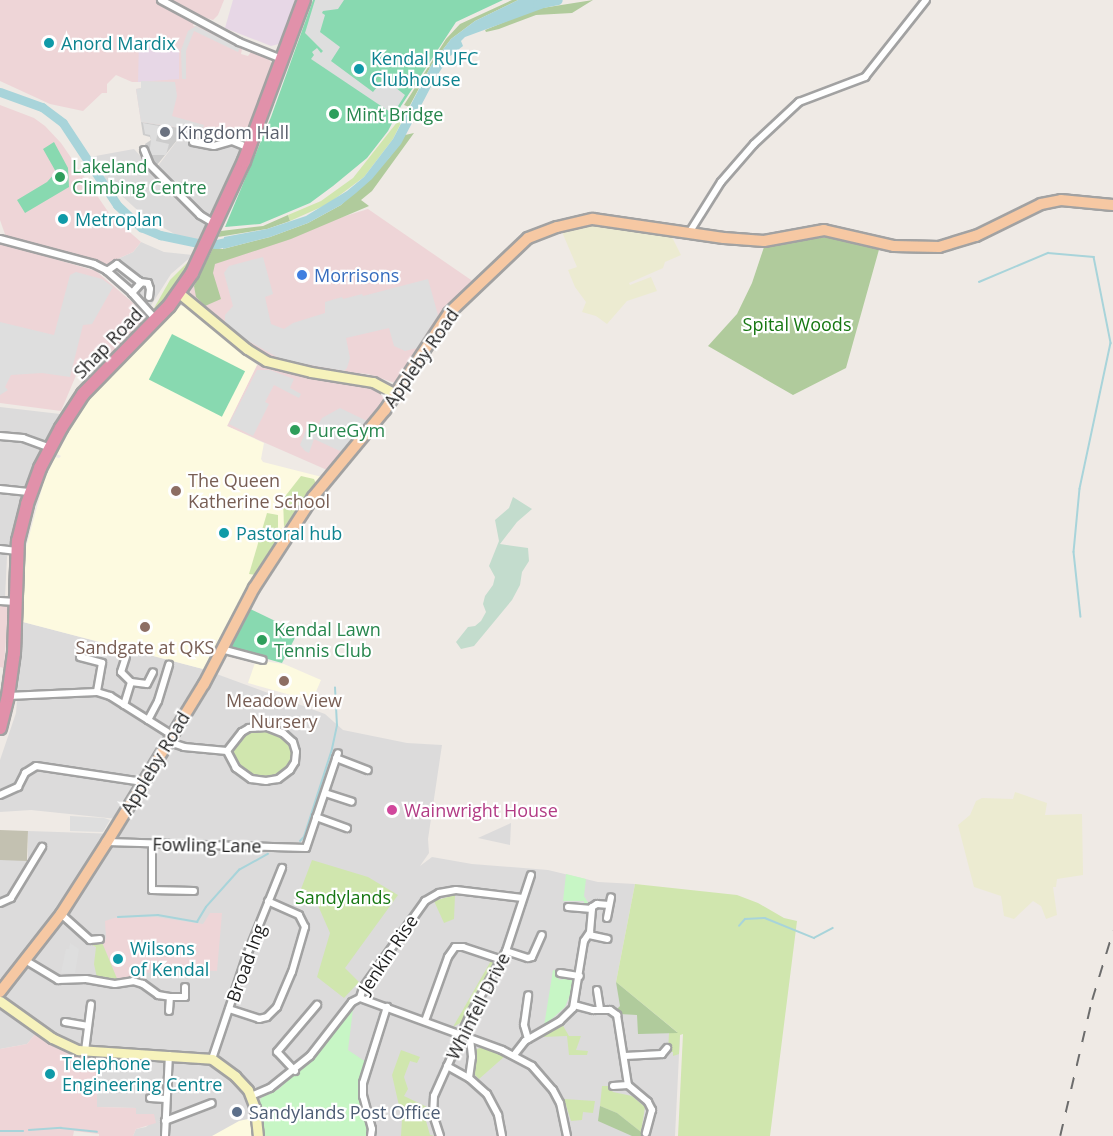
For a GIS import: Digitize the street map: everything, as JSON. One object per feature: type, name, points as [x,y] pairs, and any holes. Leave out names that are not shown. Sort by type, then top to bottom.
[{"type":"highway","name":"Shap Road","points":[[0,728],[8,696],[14,653],[17,551],[31,492],[50,448],[84,394],[156,321],[179,293],[204,250],[249,148],[304,0]]},
{"type":"main road","name":"Appleby Road","points":[[0,992],[61,914],[107,842],[204,684],[249,596],[302,512],[396,394],[449,314],[528,238],[556,227],[593,219],[764,241],[824,231],[894,246],[939,247],[976,236],[1041,204],[1061,200],[1113,205]]},
{"type":"street","points":[[161,0],[239,42],[283,59]]},
{"type":"street","points":[[689,233],[721,182],[754,144],[799,102],[865,76],[926,0]]},
{"type":"street","points":[[193,142],[214,146],[232,141],[249,148]]},
{"type":"street","points":[[144,150],[147,160],[156,171],[200,215],[216,224]]},
{"type":"street","points":[[156,171],[162,164]]},
{"type":"street","points":[[0,239],[94,264],[132,293],[156,321]]},
{"type":"street","points":[[107,272],[117,264],[140,282],[148,283],[149,297]]},
{"type":"street","points":[[132,293],[140,282]]},
{"type":"street","points":[[179,293],[247,349],[266,361],[311,372],[373,382],[396,394]]},
{"type":"street","points":[[0,436],[23,438],[50,448]]},
{"type":"street","points":[[0,489],[31,492]]},
{"type":"street","points":[[0,549],[17,551]]},
{"type":"street","points":[[0,601],[16,602]]},
{"type":"street","points":[[220,649],[263,660]]},
{"type":"street","points":[[80,657],[102,663],[97,692]]},
{"type":"street","points":[[126,657],[121,672],[131,682],[147,684],[153,672]]},
{"type":"street","points":[[148,720],[158,701],[169,665]]},
{"type":"street","points":[[124,705],[131,682]]},
{"type":"street","points":[[8,696],[97,692],[148,720],[184,747],[227,751]]},
{"type":"street","points":[[249,728],[267,728],[288,737],[295,747],[296,756],[295,762],[285,775],[266,781],[251,779],[243,774],[236,768],[227,751],[242,732],[249,728]]},
{"type":"street","points":[[347,828],[316,817],[337,756],[368,770]]},
{"type":"street","points":[[0,795],[18,787],[24,773],[36,766],[143,782]]},
{"type":"street","points":[[325,793],[352,802]]},
{"type":"street","name":"Fowling Lane","points":[[107,842],[306,848],[316,817]]},
{"type":"street","points":[[152,844],[152,890],[194,891]]},
{"type":"street","points":[[0,903],[8,902],[11,898],[42,847]]},
{"type":"street","name":"Broad Ing","points":[[212,1059],[282,868]]},
{"type":"street","name":"Whinfell Drive","points":[[440,1136],[432,1106],[461,1035],[506,951],[531,875]]},
{"type":"street","name":"Jenkin Rise","points":[[251,1096],[270,1088],[295,1071],[310,1056],[352,1002],[360,998],[363,988],[425,901],[439,893],[456,890],[523,898]]},
{"type":"street","points":[[607,918],[611,897]]},
{"type":"street","points":[[229,1009],[259,1019],[267,1017],[277,1007],[292,972],[305,927],[299,915],[268,901]]},
{"type":"street","points":[[514,1055],[521,1044],[563,1019],[574,1005],[584,941],[589,935],[592,909],[597,904],[609,905]]},
{"type":"street","points":[[568,907],[592,909]]},
{"type":"street","points":[[61,914],[85,937],[92,940],[100,939]]},
{"type":"street","points":[[506,951],[528,958],[532,957],[542,935]]},
{"type":"street","points":[[589,935],[608,939]]},
{"type":"street","points":[[425,1021],[448,957],[455,947],[463,947],[502,960]]},
{"type":"street","points":[[25,960],[54,979],[86,978],[114,984],[138,982],[158,995],[170,997],[185,997],[185,987]]},
{"type":"street","points":[[560,973],[580,976]]},
{"type":"street","points":[[597,990],[600,1010]]},
{"type":"street","points":[[528,995],[524,1025],[528,1039]]},
{"type":"street","points":[[169,1011],[170,997]]},
{"type":"street","points":[[360,998],[514,1055],[532,1066],[553,1090],[560,1103],[567,1136]]},
{"type":"street","points":[[0,1000],[52,1038],[85,1052],[212,1059],[236,1076],[251,1096],[258,1136]]},
{"type":"street","points":[[85,1052],[91,1004]]},
{"type":"street","points":[[295,1071],[277,1052],[317,1005]]},
{"type":"street","points":[[574,1005],[610,1010],[617,1015],[628,1085],[648,1102],[652,1114],[646,1133]]},
{"type":"street","points":[[371,1136],[372,1129],[363,1096],[363,1083],[387,1007]]},
{"type":"street","points":[[65,1022],[87,1026]]},
{"type":"street","points":[[469,1078],[472,1057],[470,1038]]},
{"type":"street","points":[[625,1056],[664,1051],[663,1062]]},
{"type":"street","points":[[165,1136],[169,1055]]},
{"type":"street","points":[[447,1066],[480,1086],[494,1106],[502,1136]]},
{"type":"street","points":[[613,1086],[628,1085]]},
{"type":"street","points":[[648,1102],[654,1097]]},
{"type":"street","points":[[150,1098],[166,1099]]},
{"type":"street","points":[[165,1121],[212,1103]]},
{"type":"shaded area","points":[[0,0],[224,0],[218,15],[213,20],[197,15],[193,26],[202,27],[242,49],[241,54],[248,56],[251,52],[268,58],[273,66],[246,139],[141,122],[136,89],[141,88],[141,82],[132,82],[116,75],[107,84],[107,93],[102,93],[83,111],[50,104],[0,81]]},
{"type":"shaded area","points":[[233,0],[295,0],[279,44],[271,46],[225,28]]},
{"type":"shaded area","points":[[315,0],[344,0],[338,9],[322,13],[325,15],[320,32],[340,47],[331,61],[373,92],[381,82],[384,84],[387,81],[405,95],[393,114],[311,59],[314,55],[312,52],[317,48],[321,53],[323,51],[305,33]]},
{"type":"shaded area","points":[[196,26],[240,48],[238,52],[194,31],[186,51],[186,79],[182,79],[181,50],[188,31]]},
{"type":"shaded area","points":[[139,40],[171,40],[171,49],[179,49],[179,79],[138,82]]},
{"type":"shaded area","points":[[141,81],[175,82],[177,96],[172,116],[204,125],[203,129],[191,127],[192,124],[189,129],[141,122],[136,89],[141,88]]},
{"type":"shaded area","points":[[0,105],[34,118],[61,143],[111,216],[141,242],[133,252],[113,261],[108,268],[6,237],[0,220]]},
{"type":"shaded area","points":[[141,122],[186,129],[157,165],[147,154],[145,144],[151,140],[150,137],[143,135]]},
{"type":"shaded area","points":[[143,123],[159,126],[156,141],[169,144],[166,155],[149,155],[151,140],[150,135],[145,134]]},
{"type":"shaded area","points":[[186,129],[246,139],[198,247],[146,218],[99,175],[90,157],[134,149],[154,171]]},
{"type":"shaded area","points":[[368,209],[474,282],[452,305],[395,383],[368,374],[318,370],[279,361],[250,346],[191,297],[190,289],[207,259]]},
{"type":"shaded area","points":[[141,242],[164,252],[193,255],[171,274],[150,307],[134,288],[108,268],[113,261],[133,252]]},
{"type":"shaded area","points":[[0,243],[96,271],[132,302],[146,318],[107,358],[77,373],[61,411],[0,403]]},
{"type":"shaded area","points":[[263,257],[273,294],[265,297],[271,324],[284,329],[293,323],[325,313],[325,302],[342,297],[343,299],[362,294],[363,296],[428,279],[438,315],[417,348],[405,351],[394,346],[389,328],[346,338],[350,358],[344,371],[282,360],[245,339],[225,322],[225,315],[233,306],[224,273],[229,266]]},
{"type":"shaded area","points":[[76,272],[102,279],[113,287],[92,324],[83,325],[70,377],[42,373],[11,375],[5,387],[8,390],[0,395],[0,322],[54,335],[70,275]]},
{"type":"shaded area","name":"The Queen Katherine School","points":[[179,306],[184,306],[257,365],[227,426],[264,443],[261,459],[263,462],[322,477],[289,523],[229,620],[203,669],[23,622],[25,551],[44,481],[55,457],[61,456],[57,454],[87,400]]},
{"type":"shaded area","points":[[257,365],[375,387],[383,392],[387,400],[327,470],[227,426]]},
{"type":"shaded area","points":[[257,370],[270,370],[294,379],[290,388],[301,394],[299,398],[274,385],[265,402],[269,404],[253,436],[229,424]]},
{"type":"shaded area","points":[[0,407],[60,414],[30,476],[16,516],[7,557],[5,598],[0,597]]},
{"type":"shaded area","points":[[340,408],[367,421],[352,441],[342,452],[314,439],[309,453],[305,451],[300,445],[309,423],[317,427],[322,418]]},
{"type":"shaded area","points":[[0,605],[8,606],[4,668],[0,667]]},
{"type":"shaded area","points":[[23,622],[203,669],[325,714],[343,730],[407,743],[442,745],[428,839],[429,853],[420,866],[432,857],[472,864],[548,870],[598,882],[635,884],[616,982],[680,1035],[675,1136],[133,1136],[136,1129],[146,1127],[154,1119],[154,1114],[136,1114],[136,1108],[97,1107],[97,1049],[62,1039],[41,1027],[27,1044],[0,1049],[0,1000],[11,988],[0,978],[0,860],[28,860],[28,831],[118,834],[127,820],[31,810],[0,812],[0,760],[16,713]]},
{"type":"shaded area","name":"Meadow View Nursery","points":[[256,660],[284,664],[321,680],[312,701],[248,683]]},
{"type":"shaded area","points":[[70,816],[110,820],[103,832],[70,831]]},
{"type":"shaded area","points":[[511,823],[510,845],[478,838]]},
{"type":"shaded area","points":[[0,830],[28,831],[27,861],[0,860]]},
{"type":"shaded area","points":[[210,913],[222,913],[217,971],[164,969],[118,981],[101,940],[106,939],[105,921],[114,918],[155,917],[203,924]]},
{"type":"shaded area","points":[[70,943],[79,949],[75,973],[61,973],[66,949],[69,949]]},
{"type":"shaded area","points":[[36,1033],[78,1055],[97,1058],[97,1107],[136,1108],[136,1114],[154,1114],[156,1123],[136,1129],[133,1136],[99,1136],[99,1134],[74,1131],[73,1136],[0,1136],[0,1049],[27,1044]]},
{"type":"shaded area","points":[[252,1118],[253,1136],[212,1136],[239,1121]]},
{"type":"green space","name":"Mint Bridge","points":[[313,0],[503,0],[456,22],[401,106],[388,131],[367,158],[333,186],[310,203],[260,224],[225,227],[271,117]]},
{"type":"green space","points":[[512,0],[518,0],[475,21],[451,39],[432,64],[409,107],[404,105],[446,39],[460,24]]},
{"type":"green space","points":[[593,0],[572,13],[536,15],[499,29],[486,32],[485,30],[536,9]]},
{"type":"green space","points":[[398,121],[401,123],[393,139],[364,177],[328,204],[290,221],[288,215],[321,201],[353,178]]},
{"type":"green space","points":[[414,133],[372,191],[361,200],[369,206],[291,239],[215,264],[213,273],[221,299],[205,306],[196,297],[194,286],[213,248],[223,249],[270,237],[308,223],[341,205],[389,158],[405,135]]},
{"type":"green space","name":"Lakeland Climbing Centre","points":[[54,142],[68,168],[69,187],[25,213],[17,200],[47,182],[56,172],[43,149]]},
{"type":"green space","points":[[288,215],[290,221],[267,229],[218,237],[221,231],[263,226]]},
{"type":"green space","points":[[597,225],[656,232],[672,237],[681,255],[665,262],[663,268],[629,283],[630,285],[651,277],[657,291],[627,301],[607,324],[596,316],[582,312],[586,302],[575,287],[568,270],[577,267],[562,232]]},
{"type":"green space","name":"Spital Woods","points":[[839,236],[880,246],[846,368],[793,395],[708,346],[737,314],[752,283],[765,244]]},
{"type":"green space","points":[[194,256],[179,286],[157,310],[153,310],[170,280]]},
{"type":"green space","points":[[172,334],[245,371],[222,417],[149,379]]},
{"type":"green space","points":[[301,476],[314,479],[316,484],[284,527],[283,499]]},
{"type":"green space","points":[[513,497],[532,509],[517,522],[500,544],[528,548],[529,561],[522,572],[520,585],[512,600],[474,646],[461,649],[456,642],[468,627],[475,626],[481,621],[486,612],[483,604],[485,596],[493,585],[495,577],[489,566],[499,541],[495,520],[509,508]]},
{"type":"green space","points":[[267,513],[278,515],[278,540],[256,575],[249,574]]},
{"type":"green space","name":"Kendal Lawn Tennis Club","points":[[246,607],[298,632],[282,663],[225,647]]},
{"type":"green space","points":[[263,729],[285,738],[293,751],[288,769],[270,778],[252,777],[237,767],[232,757],[233,747],[243,734]]},
{"type":"green space","points":[[1015,792],[1047,803],[1045,815],[1082,814],[1083,875],[1057,879],[1056,887],[1053,887],[1057,915],[1046,919],[1041,906],[1033,901],[1014,919],[1004,916],[1001,896],[974,887],[958,825],[970,815],[976,801],[982,798],[1013,799]]},
{"type":"green space","name":"Sandylands","points":[[312,860],[368,877],[398,895],[345,968],[359,982],[344,998],[317,977],[330,933],[313,894],[301,889]]},
{"type":"green space","points":[[566,874],[586,879],[584,896],[590,906],[584,905],[584,901],[563,901]]},
{"type":"green space","points":[[635,884],[737,895],[758,903],[784,918],[797,921],[770,1136],[678,1136],[683,1034],[680,1035],[679,1054],[673,1056],[673,1052],[668,1052],[669,1033],[677,1032],[616,982]]},
{"type":"green space","points":[[455,895],[454,919],[444,923],[434,901]]},
{"type":"green space","points":[[101,940],[118,981],[138,976],[145,982],[118,982],[97,978],[94,964],[96,947],[90,944]]},
{"type":"green space","points":[[492,959],[494,965],[462,1022],[453,1027]]},
{"type":"green space","points":[[553,970],[558,971],[559,980],[575,977],[574,985],[565,1007],[544,1026]]},
{"type":"green space","points":[[616,982],[678,1033],[638,1034],[637,1015],[620,1014],[616,1010],[620,1006]]},
{"type":"green space","points":[[353,1009],[348,1050],[366,1062],[361,1078],[360,1106],[368,1129],[367,1136],[263,1136],[259,1106],[261,1098],[279,1089],[317,1051]]},
{"type":"green space","points":[[562,1024],[569,1036],[581,1036],[576,1050],[588,1051],[587,1055],[569,1055],[567,1036],[542,1037]]},
{"type":"green space","points":[[482,1047],[505,1056],[479,1079],[474,1074],[477,1058],[475,1050]]},
{"type":"green space","points":[[401,1050],[420,1057],[417,1063],[410,1061],[404,1077],[408,1089],[404,1096],[427,1107],[428,1113],[424,1114],[430,1135],[435,1136],[401,1136],[402,1119],[392,1075]]},
{"type":"green space","points":[[602,1086],[608,1086],[613,1092],[632,1096],[645,1107],[641,1132],[617,1113],[600,1106]]},
{"type":"green space","points":[[564,1099],[595,1101],[593,1113],[583,1112],[582,1120],[571,1121]]},
{"type":"green space","points":[[600,1106],[617,1113],[641,1132],[642,1136],[632,1136],[598,1121]]},
{"type":"water","points":[[518,0],[545,0],[552,5],[465,37],[461,41],[463,46],[449,57],[435,79],[401,144],[372,179],[356,193],[341,205],[308,223],[270,237],[223,249],[224,237],[267,229],[306,216],[347,191],[364,177],[393,139],[432,64],[451,39],[475,21]]},
{"type":"waterway","points":[[537,4],[558,0]]},
{"type":"waterway","points":[[0,92],[42,107],[63,123],[117,205],[141,227],[160,235],[197,243],[217,244],[235,240]]},
{"type":"waterway","points":[[979,282],[1048,253],[1094,257],[1111,343],[1080,489],[1074,552],[1081,617]]},
{"type":"waterway","points":[[300,841],[304,837],[332,749],[337,726],[335,688]]},
{"type":"waterway","points":[[118,917],[158,915],[197,922],[206,907],[239,870],[268,854]]},
{"type":"waterway","points":[[739,926],[745,919],[765,918],[814,938],[833,928]]},
{"type":"waterway","points":[[29,1130],[61,1128],[97,1132]]},
{"type":"waterway","points":[[0,1131],[23,1131]]},
{"type":"railway","points":[[1060,1136],[1092,1000],[1113,931]]},
{"type":"place","name":"Anord Mardix","points":[[49,43]]},
{"type":"place","name":"Kendal RUFC Clubhouse","points":[[359,69]]},
{"type":"place","name":"Mint Bridge","points":[[334,114]]},
{"type":"place","name":"Kingdom Hall","points":[[165,132]]},
{"type":"place","name":"Lakeland Climbing Centre","points":[[60,177]]},
{"type":"place","name":"Metroplan","points":[[63,219]]},
{"type":"place","name":"Morrisons","points":[[302,275]]},
{"type":"place","name":"PureGym","points":[[295,430]]},
{"type":"place","name":"The Queen Katherine School","points":[[176,491]]},
{"type":"place","name":"Pastoral hub","points":[[224,533]]},
{"type":"place","name":"Sandgate at QKS","points":[[145,627]]},
{"type":"place","name":"Kendal Lawn Tennis Club","points":[[262,640]]},
{"type":"place","name":"Meadow View Nursery","points":[[284,681]]},
{"type":"place","name":"Wainwright House","points":[[392,810]]},
{"type":"place","name":"Wilsons of Kendal","points":[[118,959]]},
{"type":"place","name":"Telephone Engineering Centre","points":[[50,1074]]},
{"type":"place","name":"Sandylands Post Office","points":[[237,1112]]}]
